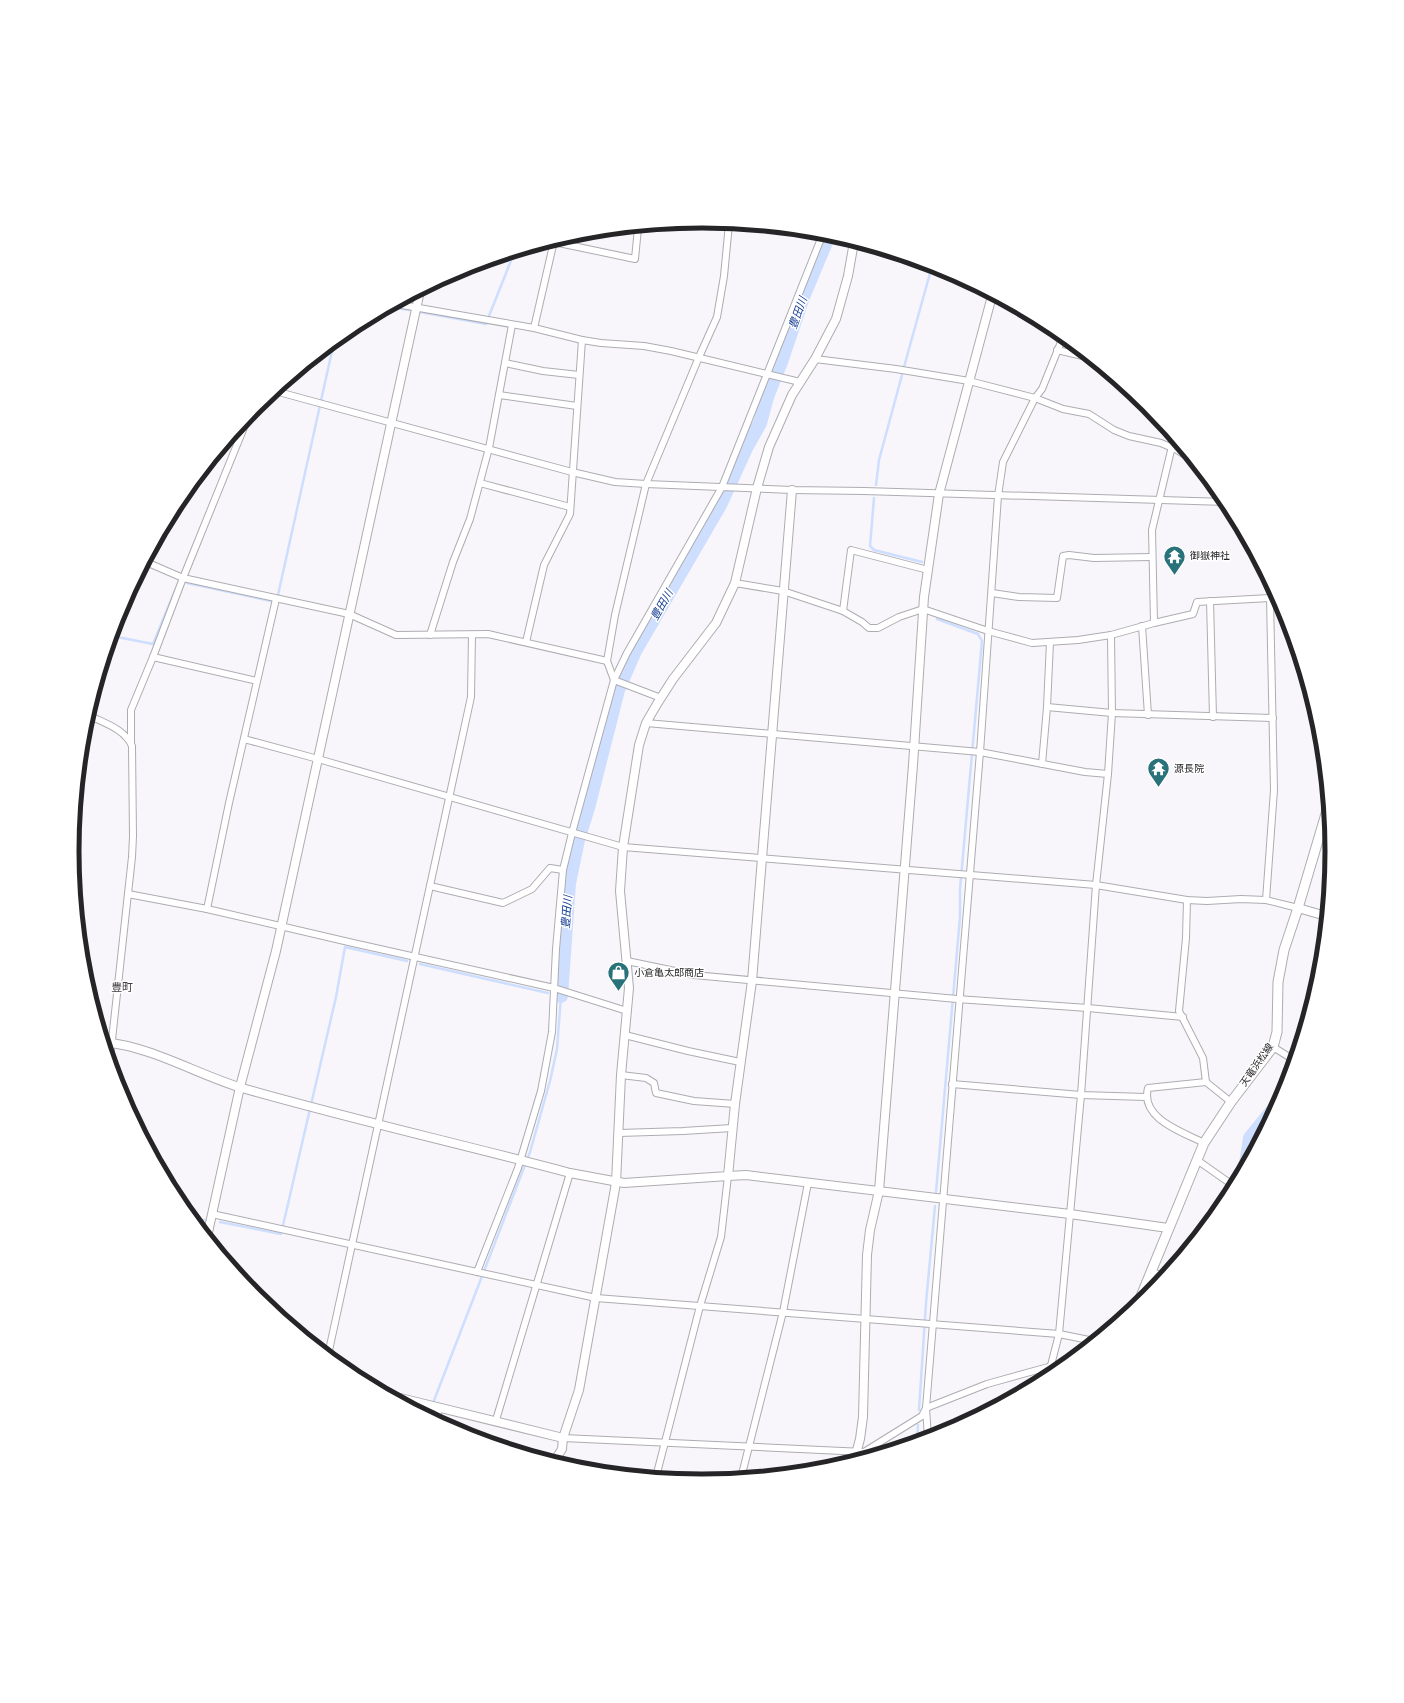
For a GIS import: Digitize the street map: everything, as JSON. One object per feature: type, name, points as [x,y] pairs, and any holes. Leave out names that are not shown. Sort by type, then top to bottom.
[{"type":"main road","name":"天竜浜松線","points":[[1143,1292],[1204,1143],[1231,1102],[1273,1047],[1277,1032],[1278,982],[1284,950],[1324,820]]},
{"type":"street","points":[[661,698],[614,680],[607,661],[615,614],[646,484],[717,317],[724,276],[728,229]]},
{"type":"street","points":[[564,244],[635,259],[638,232]]},
{"type":"street","points":[[478,1272],[525,1161],[547,1067],[552,1032],[563,870],[614,680],[627,652],[723,487],[822,240]]},
{"type":"street","points":[[534,328],[553,247]]},
{"type":"street","points":[[557,1457],[562,1449],[563,1438],[579,1390],[616,1183],[621,1075],[629,988],[620,891],[623,847],[638,751],[646,723],[673,679],[716,623],[735,583],[757,488],[770,447],[783,414],[800,382],[815,359],[836,318],[848,276],[853,247]]},
{"type":"street","points":[[208,1231],[240,1087],[276,951],[280,926],[419,297]]},
{"type":"street","points":[[855,1455],[860,1439],[863,1417],[867,1255],[870,1230],[878,1191],[914,746],[923,609],[939,494],[991,300]]},
{"type":"street","points":[[403,305],[534,328],[582,340],[644,346],[699,357],[800,382]]},
{"type":"street","points":[[430,635],[452,562],[470,519],[480,483],[489,448],[512,325]]},
{"type":"street","points":[[526,642],[544,565],[570,514],[582,340]]},
{"type":"street","points":[[928,1432],[926,1408],[931,1324],[943,1200],[968,875],[974,751],[992,593],[998,496],[1003,462],[1035,398],[1042,389],[1061,342]]},
{"type":"street","points":[[1057,350],[1078,355]]},
{"type":"street","points":[[815,359],[896,369],[969,381],[1035,398],[1063,409],[1089,414],[1114,430],[1129,436],[1161,443],[1179,452]]},
{"type":"street","points":[[505,362],[543,371],[579,375]]},
{"type":"street","points":[[281,392],[489,448],[572,472],[615,482],[792,490],[1218,502]]},
{"type":"street","points":[[499,395],[577,406]]},
{"type":"street","points":[[108,1040],[128,894],[133,836],[132,746],[130,728],[131,710],[153,657],[182,578],[242,432]]},
{"type":"street","points":[[1154,623],[1152,530],[1172,444]]},
{"type":"street","points":[[480,483],[570,507]]},
{"type":"street","points":[[657,1473],[700,1306],[721,1237],[732,1128],[752,981],[792,490]]},
{"type":"street","points":[[843,611],[851,550],[928,570]]},
{"type":"street","points":[[992,593],[1019,597],[1057,598],[1063,556],[1069,555],[1094,558],[1152,557]]},
{"type":"street","points":[[150,564],[182,578],[349,614],[396,635],[488,634],[607,661]]},
{"type":"street","points":[[735,583],[783,591],[843,611],[869,628],[878,628],[899,617],[923,609],[988,631],[1032,643],[1078,640],[1111,635],[1193,614],[1197,602],[1270,598],[1274,790],[1266,900]]},
{"type":"street","points":[[207,909],[276,599]]},
{"type":"street","points":[[1210,601],[1213,717]]},
{"type":"street","points":[[1142,626],[1148,714]]},
{"type":"street","points":[[329,1350],[471,697],[472,634]]},
{"type":"street","points":[[405,1399],[496,1420],[563,1438],[864,1452],[922,1416],[926,1408],[987,1384],[1052,1366],[1059,1334],[1081,1095],[1096,885],[1108,774],[1112,713],[1111,635]]},
{"type":"street","points":[[1042,764],[1047,707],[1050,642]]},
{"type":"street","points":[[153,657],[257,681]]},
{"type":"street","points":[[1047,707],[1112,713],[1273,718]]},
{"type":"street","points":[[94,718],[113,726],[124,734],[129,738],[132,746]]},
{"type":"street","points":[[646,723],[772,735],[974,751],[1084,772],[1108,774]]},
{"type":"street","points":[[244,739],[623,847],[1096,885],[1186,900],[1266,900],[1322,915]]},
{"type":"street","points":[[430,886],[503,903],[532,889],[550,868],[563,870]]},
{"type":"street","points":[[128,894],[207,909],[568,992],[627,1011]]},
{"type":"street","points":[[1186,900],[1186,938],[1179,1011],[1203,1058],[1206,1082],[1231,1102]]},
{"type":"street","points":[[627,961],[694,975],[752,981],[1183,1017]]},
{"type":"street","points":[[625,1035],[740,1062]]},
{"type":"street","points":[[109,1042],[142,1050],[240,1087],[570,1174],[616,1183],[746,1175],[943,1200],[1070,1214],[1168,1228]]},
{"type":"street","points":[[1273,1047],[1290,1058]]},
{"type":"street","points":[[621,1075],[646,1078],[654,1083],[656,1093],[694,1101],[735,1104]]},
{"type":"street","points":[[1204,1143],[1167,1124],[1152,1113],[1146,1096],[1148,1088],[1206,1082]]},
{"type":"street","points":[[952,1084],[1081,1095],[1146,1096]]},
{"type":"street","points":[[619,1132],[683,1131],[732,1128]]},
{"type":"street","points":[[1197,1160],[1230,1183]]},
{"type":"street","points":[[496,1420],[570,1174]]},
{"type":"street","points":[[742,1473],[782,1312],[808,1183]]},
{"type":"street","points":[[212,1214],[596,1298],[1059,1334],[1089,1340]]},
{"type":"street","points":[[1151,1272],[1159,1274]]},
{"type":"street","points":[[436,1415],[438,1407]]},
{"type":"waterway","name":"豊田川","points":[[561,996],[569,883],[578,840],[588,808],[618,690],[635,651],[720,505],[746,448],[760,423],[767,397],[781,362],[803,297],[827,241]]},
{"type":"waterway","points":[[489,316],[512,259]]},
{"type":"waterway","points":[[904,367],[930,272]]},
{"type":"waterway","points":[[398,308],[409,310]]},
{"type":"waterway","points":[[420,312],[486,324]]},
{"type":"waterway","points":[[278,595],[332,350]]},
{"type":"waterway","points":[[876,485],[879,460],[902,375]]},
{"type":"waterway","points":[[874,498],[870,546],[874,550],[922,562]]},
{"type":"waterway","points":[[187,583],[271,601]]},
{"type":"waterway","points":[[117,637],[153,644],[176,588]]},
{"type":"waterway","points":[[936,1192],[960,917],[960,889],[982,641],[978,634],[937,619]]},
{"type":"waterway","points":[[220,1222],[281,1234],[336,997],[345,947],[407,961]]},
{"type":"waterway","points":[[420,964],[548,993]]},
{"type":"waterway","points":[[430,1412],[530,1152],[550,1081],[557,1049],[561,996],[558,995]]},
{"type":"waterway","points":[[1248,1152],[1250,1138],[1264,1121]]},
{"type":"waterway","points":[[919,1410],[926,1303],[935,1206]]},
{"type":"waterway","points":[[200,1220],[205,1220]]},
{"type":"waterway","points":[[917,1435],[918,1425]]},
{"type":"place","name":"御嶽神社","points":[[1175,576]]},
{"type":"place","name":"源長院","points":[[1158,788]]},
{"type":"place","name":"小倉亀太郎商店","points":[[618,992]]},
{"type":"district","name":"豊町","points":[[122,987]]}]
